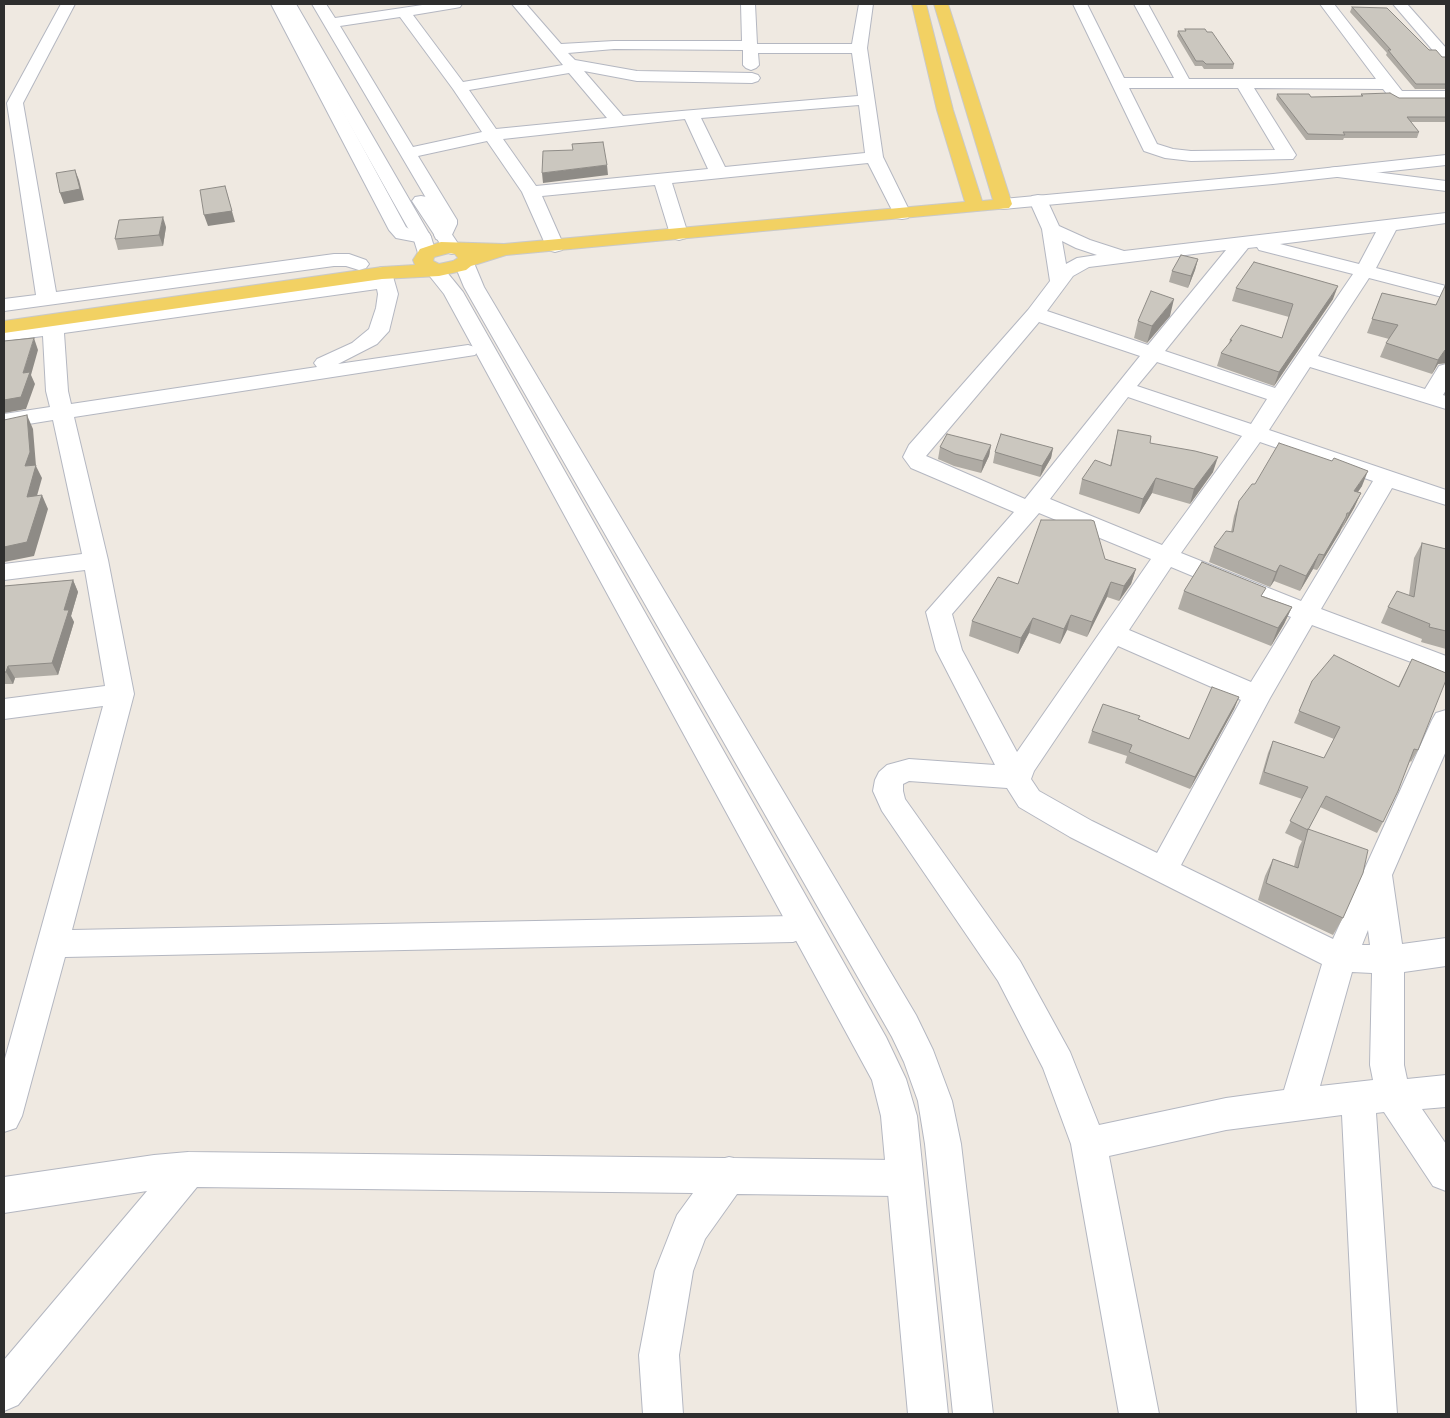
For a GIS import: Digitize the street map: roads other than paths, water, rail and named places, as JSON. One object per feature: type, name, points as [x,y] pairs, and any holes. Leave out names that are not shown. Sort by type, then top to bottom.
[{"type":"main road","points":[[919,4],[945,110],[975,207]]},
{"type":"main road","points":[[4,313],[444,254],[555,246],[1003,204],[949,33],[942,4]]},
{"type":"main road","points":[[4,327],[384,278],[444,254]]},
{"type":"street","points":[[47,299],[9,102],[68,4]]},
{"type":"street","points":[[278,4],[398,230],[444,254]]},
{"type":"street","points":[[289,4],[444,254],[474,287],[904,1026],[921,1061],[935,1101],[943,1144],[973,1414]]},
{"type":"street","points":[[306,4],[430,218],[444,254],[458,301],[874,1048],[889,1079],[899,1116],[928,1414]]},
{"type":"street","points":[[319,4],[448,220],[444,254]]},
{"type":"street","points":[[332,23],[455,4]]},
{"type":"street","points":[[519,4],[618,121]]},
{"type":"street","points":[[748,4],[753,109]]},
{"type":"street","points":[[866,4],[859,48],[874,157],[902,214]]},
{"type":"street","points":[[1080,4],[1150,147],[1154,150],[1197,157],[1287,155],[1243,83]]},
{"type":"street","points":[[1141,4],[1184,83]]},
{"type":"street","points":[[1327,4],[1397,96],[1446,96]]},
{"type":"street","points":[[1400,4],[1446,57]]},
{"type":"street","points":[[404,12],[459,87],[530,192],[555,246]]},
{"type":"street","points":[[556,49],[614,45],[859,48]]},
{"type":"street","points":[[459,87],[572,66],[637,76],[752,78]]},
{"type":"street","points":[[1120,83],[1387,84]]},
{"type":"street","points":[[407,153],[491,135],[691,114],[866,100]]},
{"type":"street","points":[[691,114],[719,173]]},
{"type":"street","points":[[530,192],[874,157]]},
{"type":"street","points":[[1003,204],[1446,160]]},
{"type":"street","points":[[1336,172],[1446,186]]},
{"type":"street","points":[[1386,178],[1409,199],[1439,219]]},
{"type":"street","points":[[662,179],[679,234]]},
{"type":"street","points":[[1038,200],[1051,229],[1059,280]]},
{"type":"street","points":[[1439,219],[1084,262],[1066,272],[1059,280],[1035,314],[917,450],[914,457],[919,463],[1166,556],[1306,613],[1446,666]]},
{"type":"street","points":[[1017,778],[1021,768],[1166,556],[1255,434],[1365,270],[1389,224]]},
{"type":"street","points":[[1051,229],[1083,244],[1126,257]]},
{"type":"street","points":[[1247,243],[1365,270],[1446,292]]},
{"type":"street","points":[[1247,243],[1154,354],[1032,506],[939,612],[949,650],[1029,799],[1081,829],[1340,958],[1388,960],[1446,952]]},
{"type":"street","points":[[4,305],[334,260],[350,260],[359,264]]},
{"type":"street","points":[[4,335],[384,278],[388,294],[383,321],[379,331],[370,340],[347,353],[303,371],[278,378]]},
{"type":"street","points":[[1035,314],[1279,396]]},
{"type":"street","points":[[4,1116],[18,1072],[112,731],[120,694],[96,560],[61,411],[55,370],[56,351],[53,328]]},
{"type":"street","points":[[4,421],[278,378],[468,351]]},
{"type":"street","points":[[1304,359],[1439,401],[1446,370]]},
{"type":"street","points":[[1125,390],[1446,498]]},
{"type":"street","points":[[1163,870],[1257,696],[1386,479]]},
{"type":"street","points":[[4,572],[96,560]]},
{"type":"street","points":[[1114,634],[1257,696]]},
{"type":"street","points":[[4,709],[120,694]]},
{"type":"street","points":[[1297,1105],[1340,958],[1446,720]]},
{"type":"street","points":[[1017,778],[909,770],[897,773],[889,780],[888,791],[892,803],[1009,970],[1058,1063],[1089,1144],[1139,1414]]},
{"type":"street","points":[[1377,875],[1388,960],[1387,1056],[1375,1097],[1377,1414]]},
{"type":"street","points":[[52,944],[793,929]]},
{"type":"street","points":[[1089,1144],[1226,1114],[1297,1105],[1446,1091]]},
{"type":"street","points":[[1375,1097],[1446,1174]]},
{"type":"street","points":[[4,1391],[188,1169]]},
{"type":"street","points":[[4,1195],[154,1172],[188,1169],[729,1174],[895,1178]]},
{"type":"street","points":[[663,1414],[659,1355],[674,1271],[690,1228],[729,1174]]}]
